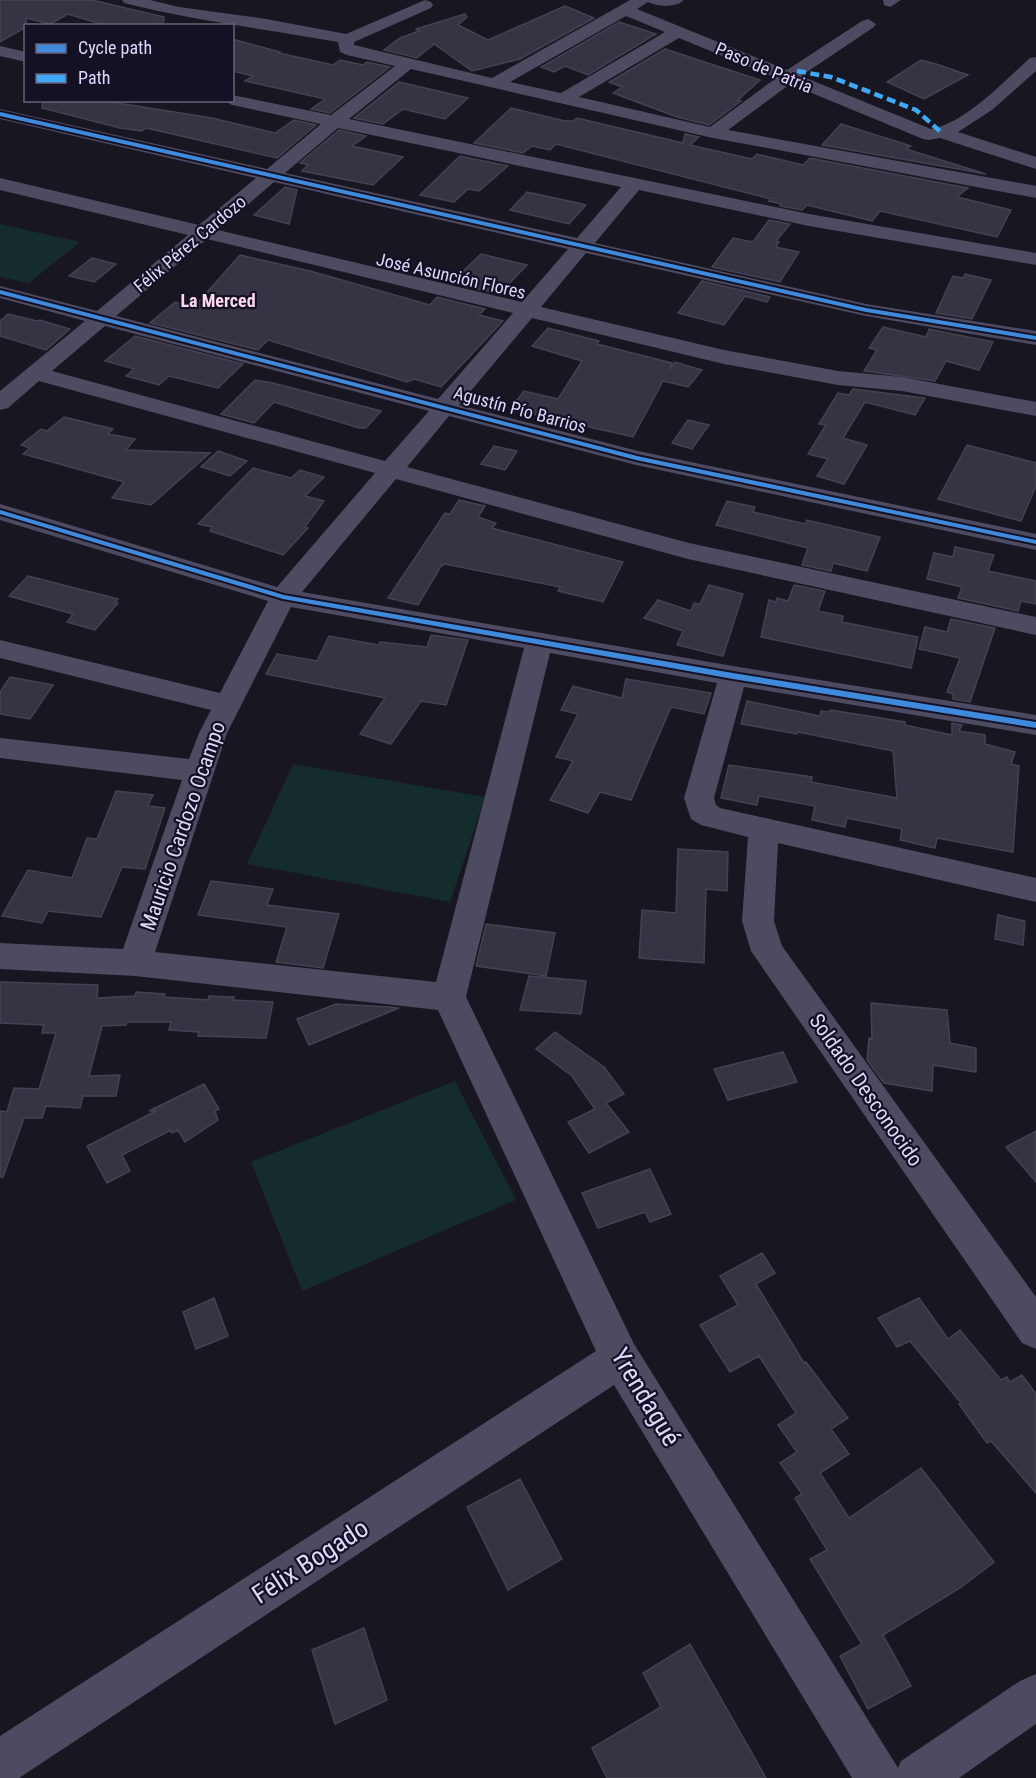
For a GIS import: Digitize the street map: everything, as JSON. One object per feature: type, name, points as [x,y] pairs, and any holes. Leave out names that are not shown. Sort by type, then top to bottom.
[{"type":"street","points":[[130,0],[167,9],[346,39],[356,37],[425,5]]},
{"type":"street","points":[[167,9],[198,0]]},
{"type":"street","points":[[497,82],[641,0]]},
{"type":"street","points":[[654,0],[676,0]]},
{"type":"street","name":"Paso de Patria","points":[[625,10],[919,133],[929,135],[942,133]]},
{"type":"street","points":[[713,133],[788,78],[868,24]]},
{"type":"street","points":[[564,99],[677,32]]},
{"type":"street","points":[[346,39],[346,48],[353,51],[713,133],[1036,192]]},
{"type":"street","points":[[2,53],[24,57]]},
{"type":"street","points":[[942,133],[976,115],[1036,62]]},
{"type":"street","name":"Félix Pérez Cardozo","points":[[0,403],[335,121],[410,63]]},
{"type":"street","points":[[234,100],[809,220],[1036,259]]},
{"type":"street","points":[[0,114],[866,310],[1036,338]]},
{"type":"street","points":[[942,133],[1036,164]]},
{"type":"street","name":"José Asunción Flores","points":[[0,168],[209,226],[532,304],[724,357],[838,378],[902,384],[1036,409]]},
{"type":"street","name":"José Asunción Flores","points":[[0,184],[209,226]]},
{"type":"street","name":"Mauricio Cardozo Ocampo","points":[[135,963],[213,733],[283,597],[634,184]]},
{"type":"street","name":"Agustín Pío Barrios","points":[[0,292],[636,458],[1036,543]]},
{"type":"street","points":[[34,373],[688,551],[1036,626]]},
{"type":"street","points":[[0,512],[283,597],[733,676],[1036,725]]},
{"type":"street","points":[[0,956],[135,963],[449,997],[539,641]]},
{"type":"street","points":[[0,649],[226,704]]},
{"type":"street","points":[[733,676],[699,798],[702,811],[712,817],[1036,890]]},
{"type":"street","points":[[0,748],[199,771]]},
{"type":"street","name":"Soldado Desconocido","points":[[764,829],[758,921],[767,951],[1036,1330]]},
{"type":"street","name":"Yrendagué","points":[[449,997],[620,1358],[879,1778]]},
{"type":"street","name":"Félix Bogado","points":[[0,1763],[620,1358]]},
{"type":"street","points":[[918,1778],[1036,1697]]},
{"type":"green space","points":[[0,224],[80,242],[29,283],[0,277]]},
{"type":"green space","points":[[293,764],[485,797],[450,902],[247,864]]},
{"type":"green space","points":[[455,1081],[516,1200],[302,1291],[251,1162]]},
{"type":"building","points":[[0,0],[92,0],[164,17],[163,24],[100,24],[68,14],[50,24],[26,18],[24,28],[0,42]]},
{"type":"building","points":[[565,6],[594,18],[520,59],[472,71],[434,44],[417,58],[384,50],[400,38],[419,31],[416,29],[465,14],[467,17],[458,25],[488,40]]},
{"type":"building","points":[[619,22],[656,34],[588,75],[565,66],[554,72],[541,67]]},
{"type":"building","points":[[234,40],[279,53],[333,65],[340,60],[390,67],[330,113],[311,109],[325,99],[245,81],[253,76],[234,71]]},
{"type":"building","points":[[665,49],[760,80],[738,100],[741,101],[709,125],[677,117],[613,93],[622,87],[609,82]]},
{"type":"building","points":[[921,60],[968,75],[924,99],[887,82]]},
{"type":"building","points":[[399,82],[468,98],[445,119],[403,109],[383,124],[354,118]]},
{"type":"building","points":[[43,102],[112,102],[212,118],[275,133],[294,120],[316,125],[277,158],[146,128],[141,131],[120,128],[42,108]]},
{"type":"building","points":[[511,108],[565,121],[573,121],[577,118],[683,143],[685,134],[699,137],[690,145],[752,159],[757,154],[803,165],[810,158],[968,188],[957,197],[1011,210],[997,237],[880,211],[872,221],[807,205],[802,210],[780,206],[781,204],[769,201],[771,199],[556,144],[550,150],[532,146],[523,153],[474,143]]},
{"type":"building","points":[[841,124],[911,146],[906,149],[986,174],[822,145]]},
{"type":"building","points":[[339,130],[366,136],[352,146],[403,157],[373,185],[302,171],[308,165],[300,163]]},
{"type":"building","points":[[460,156],[508,166],[479,191],[468,189],[454,202],[420,195]]},
{"type":"building","points":[[285,187],[297,190],[289,224],[254,215]]},
{"type":"building","points":[[527,192],[586,205],[569,224],[510,210]]},
{"type":"building","points":[[769,220],[790,224],[776,241],[779,242],[776,247],[799,252],[780,282],[712,267],[733,238],[753,242]]},
{"type":"building","points":[[481,254],[527,265],[499,294],[451,283]]},
{"type":"building","points":[[240,255],[310,271],[430,305],[437,297],[485,309],[479,315],[503,321],[441,387],[414,379],[407,382],[268,340],[258,350],[150,323],[175,302],[194,307]]},
{"type":"building","points":[[92,258],[116,264],[94,282],[69,276]]},
{"type":"building","points":[[965,274],[991,280],[972,319],[936,313],[953,276],[963,278]]},
{"type":"building","points":[[702,281],[770,297],[767,302],[745,296],[724,325],[678,313]]},
{"type":"building","points":[[8,314],[70,329],[46,350],[0,336],[0,321]]},
{"type":"building","points":[[883,327],[926,337],[929,329],[993,342],[979,370],[946,361],[935,381],[864,371],[877,350],[869,348]]},
{"type":"building","points":[[548,328],[599,341],[597,344],[672,363],[669,370],[675,362],[702,370],[688,387],[663,381],[633,437],[510,409],[524,391],[558,399],[582,361],[532,346]]},
{"type":"building","points":[[135,336],[243,364],[218,388],[169,376],[159,385],[126,376],[134,369],[105,361]]},
{"type":"building","points":[[255,380],[381,411],[366,428],[359,428],[274,402],[254,423],[221,414]]},
{"type":"building","points":[[853,389],[925,398],[915,415],[865,402],[843,438],[867,445],[844,484],[817,476],[828,459],[808,454],[826,425],[819,424],[838,393],[849,395]]},
{"type":"building","points":[[64,417],[113,429],[108,434],[135,439],[126,450],[210,453],[151,505],[112,498],[124,482],[23,454],[30,448],[21,445],[41,429],[47,431]]},
{"type":"building","points":[[688,420],[709,425],[692,449],[672,443]]},
{"type":"building","points":[[967,445],[1036,463],[1036,486],[1021,521],[938,499]]},
{"type":"building","points":[[494,446],[517,451],[505,470],[481,464]]},
{"type":"building","points":[[218,451],[247,461],[230,476],[201,467]]},
{"type":"building","points":[[253,468],[291,478],[300,470],[324,477],[305,496],[324,501],[305,527],[308,528],[283,555],[210,531],[212,527],[198,524]]},
{"type":"building","points":[[459,500],[485,506],[478,517],[496,523],[492,528],[623,562],[603,602],[558,591],[560,587],[445,564],[441,566],[418,605],[388,598],[445,513],[450,514]]},
{"type":"building","points":[[727,501],[755,507],[753,512],[805,524],[807,520],[880,537],[867,571],[833,563],[831,571],[802,565],[808,548],[716,525]]},
{"type":"building","points":[[955,547],[994,555],[988,571],[1036,581],[1036,604],[1021,601],[1018,611],[958,598],[962,587],[927,579],[934,553],[953,557]]},
{"type":"building","points":[[28,576],[118,599],[115,602],[118,603],[95,630],[67,622],[73,614],[9,596]]},
{"type":"building","points":[[709,585],[743,594],[723,656],[677,645],[683,631],[644,618],[658,600],[691,611],[694,603],[700,604]]},
{"type":"building","points":[[794,585],[825,591],[818,611],[843,616],[842,622],[918,637],[911,668],[761,637],[769,600],[776,602],[777,598],[788,601]]},
{"type":"building","points":[[951,619],[995,628],[970,702],[953,699],[953,694],[947,692],[960,658],[919,649],[925,627],[947,632]]},
{"type":"building","points":[[431,635],[468,640],[446,705],[421,701],[391,744],[360,734],[385,698],[266,674],[277,654],[317,661],[329,636],[379,645],[380,642],[427,647]]},
{"type":"building","points":[[10,677],[53,685],[30,719],[0,714],[0,692]]},
{"type":"building","points":[[626,679],[711,693],[704,714],[671,707],[631,800],[600,792],[588,813],[550,800],[573,761],[556,757],[578,714],[561,710],[573,686],[622,698]]},
{"type":"building","points":[[747,701],[820,716],[821,711],[830,712],[830,710],[905,722],[905,725],[952,735],[952,723],[962,725],[959,731],[985,735],[985,744],[1015,752],[1011,764],[1019,766],[1013,852],[937,838],[935,848],[900,840],[902,829],[847,818],[845,827],[812,820],[815,806],[759,796],[757,805],[721,798],[729,765],[812,777],[811,782],[897,798],[893,751],[798,732],[797,734],[741,724]]},
{"type":"building","points":[[116,791],[153,795],[148,806],[165,808],[145,869],[122,867],[101,917],[48,911],[42,923],[2,916],[28,870],[72,878],[87,838],[97,839]]},
{"type":"building","points":[[678,849],[728,852],[727,891],[706,889],[704,963],[639,958],[642,910],[676,913]]},
{"type":"building","points":[[211,881],[273,889],[267,905],[339,914],[323,968],[276,962],[287,927],[198,915]]},
{"type":"building","points":[[998,915],[1025,921],[1023,945],[995,939]]},
{"type":"building","points":[[486,924],[555,933],[546,976],[476,966]]},
{"type":"building","points":[[529,976],[586,981],[581,1014],[520,1010]]},
{"type":"building","points":[[0,982],[98,985],[97,998],[135,996],[136,992],[165,994],[164,997],[208,1000],[209,996],[234,997],[233,1000],[273,1002],[266,1038],[198,1036],[199,1032],[169,1030],[171,1022],[127,1022],[126,1025],[102,1026],[89,1076],[120,1075],[116,1096],[83,1096],[80,1108],[46,1106],[42,1118],[24,1118],[3,1177],[0,1177],[0,1111],[7,1112],[14,1088],[39,1089],[56,1033],[42,1033],[44,1025],[0,1023]]},
{"type":"building","points":[[871,1003],[947,1010],[950,1043],[976,1048],[976,1072],[933,1065],[932,1091],[884,1083],[867,1060],[869,1038],[872,1039]]},
{"type":"building","points":[[336,1004],[399,1008],[309,1045],[297,1019]]},
{"type":"building","points":[[555,1032],[604,1067],[624,1094],[606,1103],[629,1132],[589,1153],[568,1122],[595,1109],[572,1076],[536,1049]]},
{"type":"building","points":[[783,1052],[797,1082],[728,1100],[714,1069]]},
{"type":"building","points":[[204,1084],[219,1109],[215,1111],[218,1120],[185,1142],[178,1130],[172,1133],[171,1130],[122,1155],[130,1171],[107,1183],[87,1146],[156,1111],[149,1111]]},
{"type":"building","points":[[1036,1131],[1036,1182],[1006,1147]]},
{"type":"building","points":[[650,1169],[671,1214],[650,1222],[645,1212],[598,1228],[582,1193]]},
{"type":"building","points":[[762,1253],[775,1273],[756,1284],[804,1363],[806,1362],[848,1418],[831,1429],[849,1454],[820,1473],[849,1518],[921,1468],[994,1562],[960,1588],[883,1635],[911,1686],[868,1709],[840,1656],[862,1644],[810,1559],[827,1550],[795,1498],[802,1494],[780,1463],[797,1452],[778,1425],[796,1413],[759,1356],[730,1372],[700,1325],[738,1305],[720,1276]]},
{"type":"building","points":[[214,1298],[228,1336],[196,1349],[183,1312]]},
{"type":"building","points":[[919,1298],[948,1339],[960,1330],[1001,1380],[1007,1377],[1010,1382],[1022,1375],[1036,1394],[1036,1493],[991,1441],[987,1443],[959,1404],[961,1403],[910,1341],[897,1347],[878,1318]]},
{"type":"building","points":[[520,1479],[562,1559],[508,1590],[467,1507]]},
{"type":"building","points":[[364,1628],[387,1700],[335,1724],[312,1650]]},
{"type":"building","points":[[690,1644],[766,1778],[607,1778],[592,1748],[661,1707],[643,1673]]},
{"type":"marked path","points":[[797,71],[831,77],[916,110],[942,133]]},
{"type":"cycle path","points":[[0,114],[866,310],[1036,338]]},
{"type":"cycle path","points":[[0,292],[636,458],[1036,542]]},
{"type":"cycle path","points":[[0,512],[283,597],[733,676],[1036,725]]},
{"type":"district","name":"La Merced","points":[[218,301]]}]
